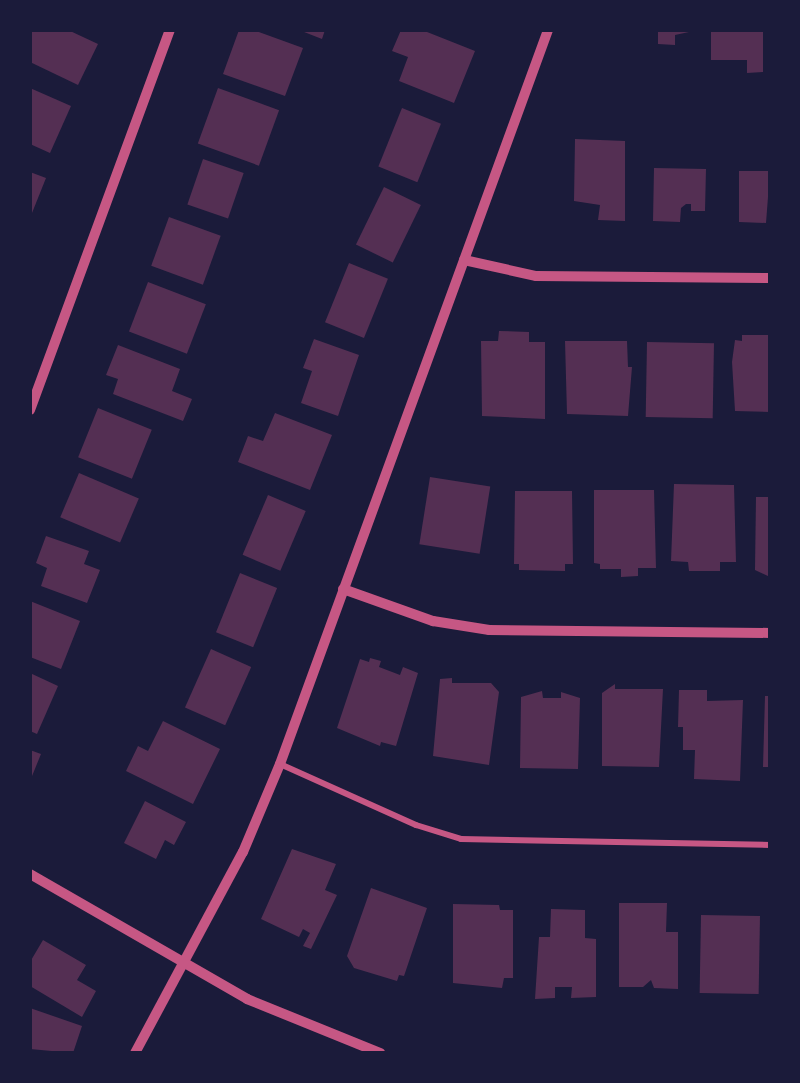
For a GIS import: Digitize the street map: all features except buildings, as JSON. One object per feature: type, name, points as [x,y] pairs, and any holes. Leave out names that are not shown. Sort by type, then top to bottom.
[{"type":"street","points":[[30,410],[170,30]]},
{"type":"street","points":[[135,1053],[243,852],[280,764],[548,30]]},
{"type":"street","points":[[464,260],[536,276],[770,278]]},
{"type":"street","points":[[344,589],[432,621],[489,630],[770,633]]},
{"type":"street","points":[[30,874],[289,1020],[380,1053]]},
{"type":"lane","points":[[280,764],[416,825],[461,838],[770,845]]}]
